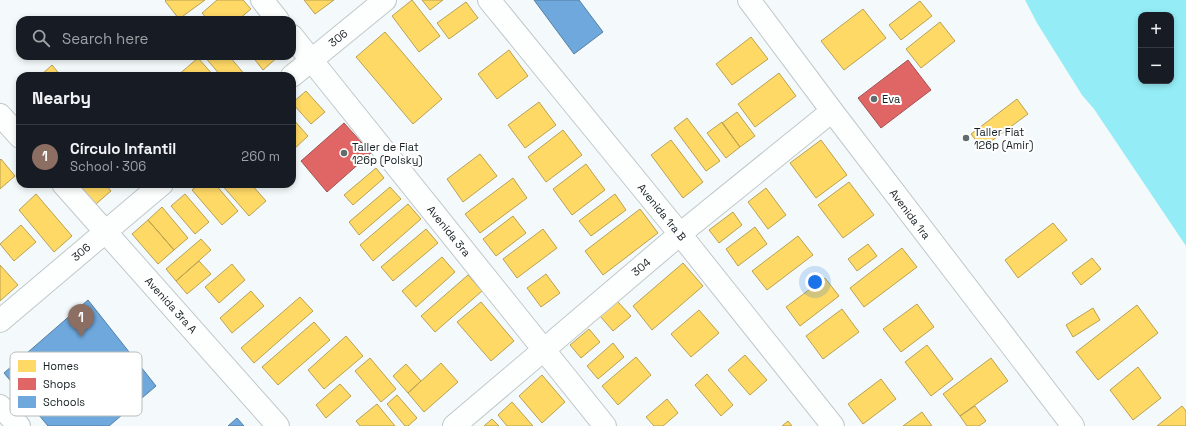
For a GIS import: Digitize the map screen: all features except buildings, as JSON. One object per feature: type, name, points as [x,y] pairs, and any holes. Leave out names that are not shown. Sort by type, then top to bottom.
[{"type":"street","points":[[262,0],[275,16]]},
{"type":"street","name":"306","points":[[296,73],[384,0]]},
{"type":"street","name":"Avenida 1ra B","points":[[489,0],[680,234],[833,426]]},
{"type":"street","name":"Avenida 1ra","points":[[749,0],[1073,426]]},
{"type":"street","name":"Avenida 3ra","points":[[296,41],[605,426]]},
{"type":"street","name":"304","points":[[454,426],[680,234],[832,111]]},
{"type":"street","points":[[0,115],[16,133]]},
{"type":"street","name":"Avenida 3ra A","points":[[67,188],[278,426]]},
{"type":"street","name":"306","points":[[0,321],[157,188]]},
{"type":"street","points":[[0,406],[19,426]]},
{"type":"water","points":[[1025,0],[1186,0],[1186,246],[1094,109],[1082,95],[1037,23]]},
{"type":"place","name":"Eva","points":[[874,99]]},
{"type":"place","name":"Taller Fiat 126p (Amir)","points":[[966,138]]},
{"type":"place","name":"Taller de Fiat 126p (Polsky)","points":[[344,153]]},
{"type":"place","name":"Círculo Infantil","points":[[81,337]]}]
